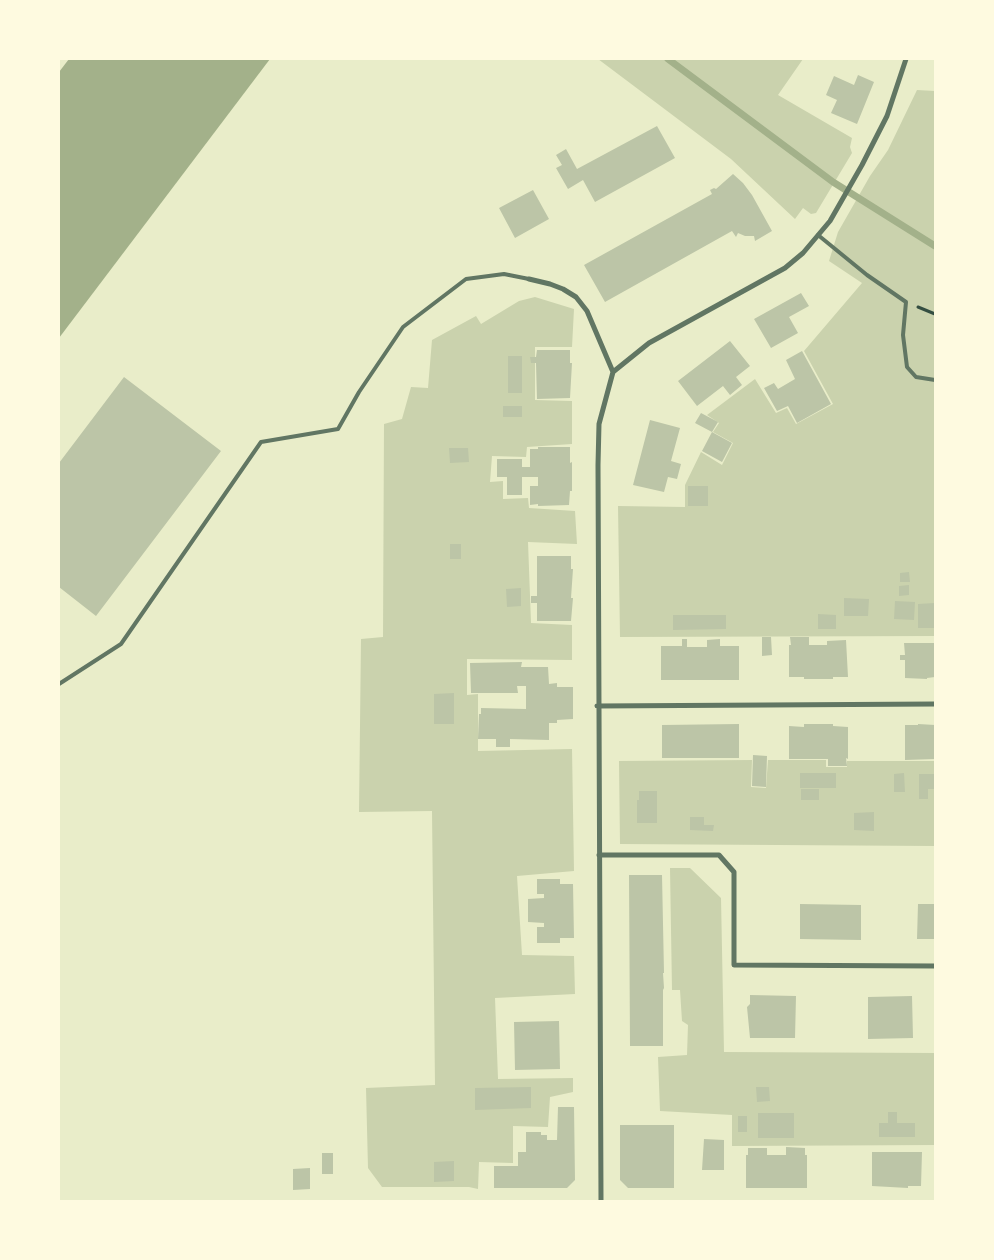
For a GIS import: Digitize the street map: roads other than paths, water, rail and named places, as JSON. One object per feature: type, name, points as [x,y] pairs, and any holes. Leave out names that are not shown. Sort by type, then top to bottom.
[{"type":"street","points":[[601,1201],[597,706],[599,424],[613,372],[649,343],[785,268],[803,253],[830,221],[887,116],[906,59]]},
{"type":"street","points":[[529,280],[550,284],[576,297],[586,311],[613,372]]},
{"type":"street","points":[[597,706],[935,704]]},
{"type":"street","points":[[599,855],[719,855],[734,872],[734,965],[935,966]]},
{"type":"lane","points":[[818,235],[867,275],[906,302],[903,336],[906,367],[916,377],[935,380]]},
{"type":"lane","points":[[59,684],[121,644],[261,442],[338,429],[359,392],[403,327],[466,279],[504,274],[529,280]]},
{"type":"waterway","points":[[668,59],[833,182],[935,246]]}]
